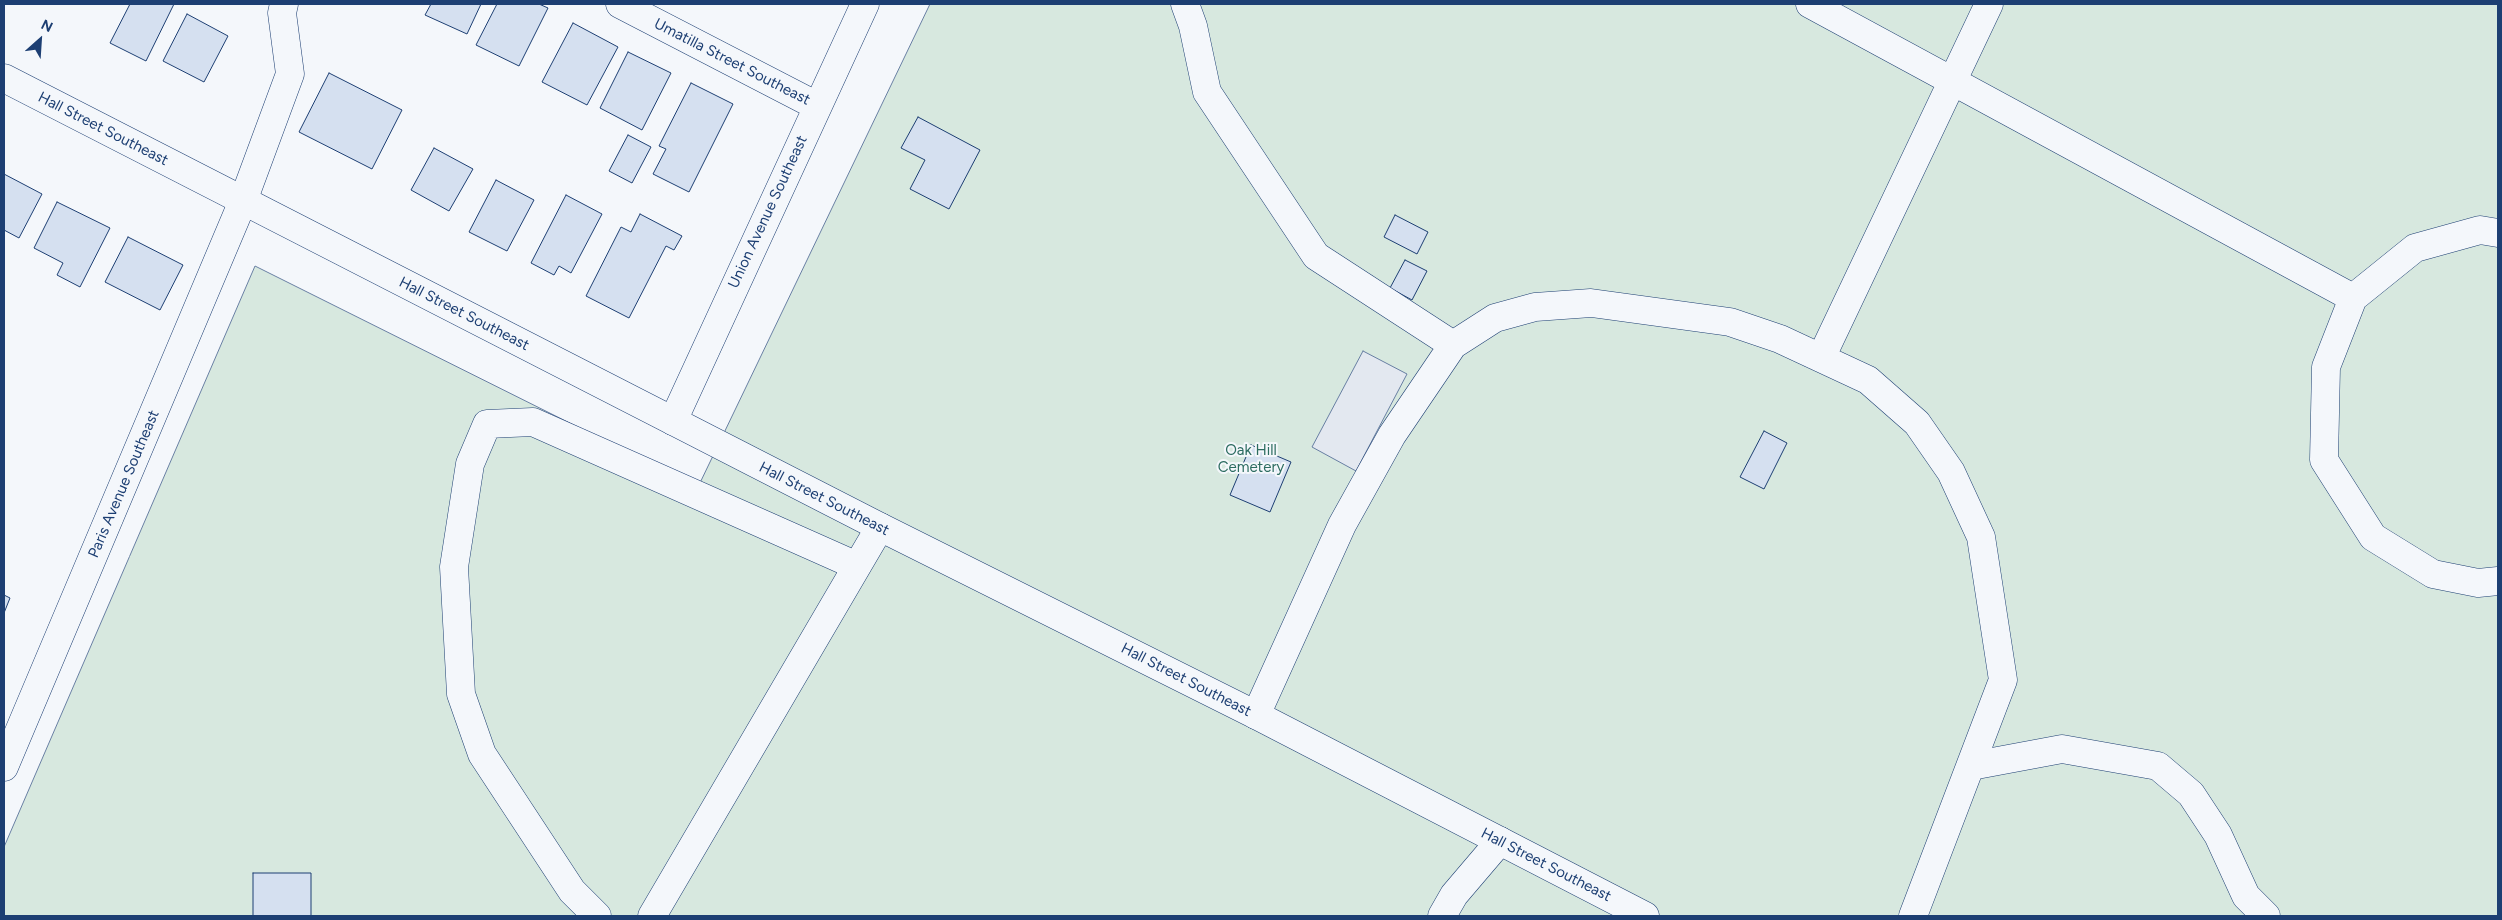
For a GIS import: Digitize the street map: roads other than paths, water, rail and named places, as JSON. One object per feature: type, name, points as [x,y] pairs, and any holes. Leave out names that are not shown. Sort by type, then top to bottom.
[{"type":"main road","name":"Paris Avenue Southeast","points":[[4,767],[243,201],[290,74],[282,13],[284,4]]},
{"type":"main road","name":"Umatilla Street Southeast","points":[[620,4],[817,106]]},
{"type":"main road","name":"Union Avenue Southeast","points":[[672,421],[865,4]]},
{"type":"main road","points":[[1185,4],[1193,26],[1207,92],[1316,256],[1454,345]]},
{"type":"main road","points":[[1810,4],[2353,298]]},
{"type":"main road","points":[[1821,358],[1989,4]]},
{"type":"main road","name":"Hall Street Southeast","points":[[4,78],[880,528],[1256,715],[1645,916]]},
{"type":"main road","points":[[2498,233],[2480,230],[2415,248],[2353,298],[2326,367],[2324,460],[2373,537],[2433,574],[2478,583],[2498,581]]},
{"type":"main road","points":[[1256,715],[1342,525],[1392,435],[1454,345],[1495,318],[1535,307],[1591,303],[1730,322],[1780,339],[1868,380],[1917,423],[1951,472],[1981,537],[2002,680],[1913,916]]},
{"type":"main road","points":[[597,916],[572,891],[482,754],[461,694],[454,567],[470,464],[487,424],[533,422],[858,566]]},
{"type":"main road","points":[[652,916],[880,528]]},
{"type":"main road","points":[[1971,766],[2062,749],[2158,766],[2191,794],[2218,835],[2246,896],[2266,916]]},
{"type":"main road","points":[[1442,916],[1454,896],[1500,841]]},
{"type":"park label","name":"Oak Hill Cemetery","points":[[1251,460]]}]
